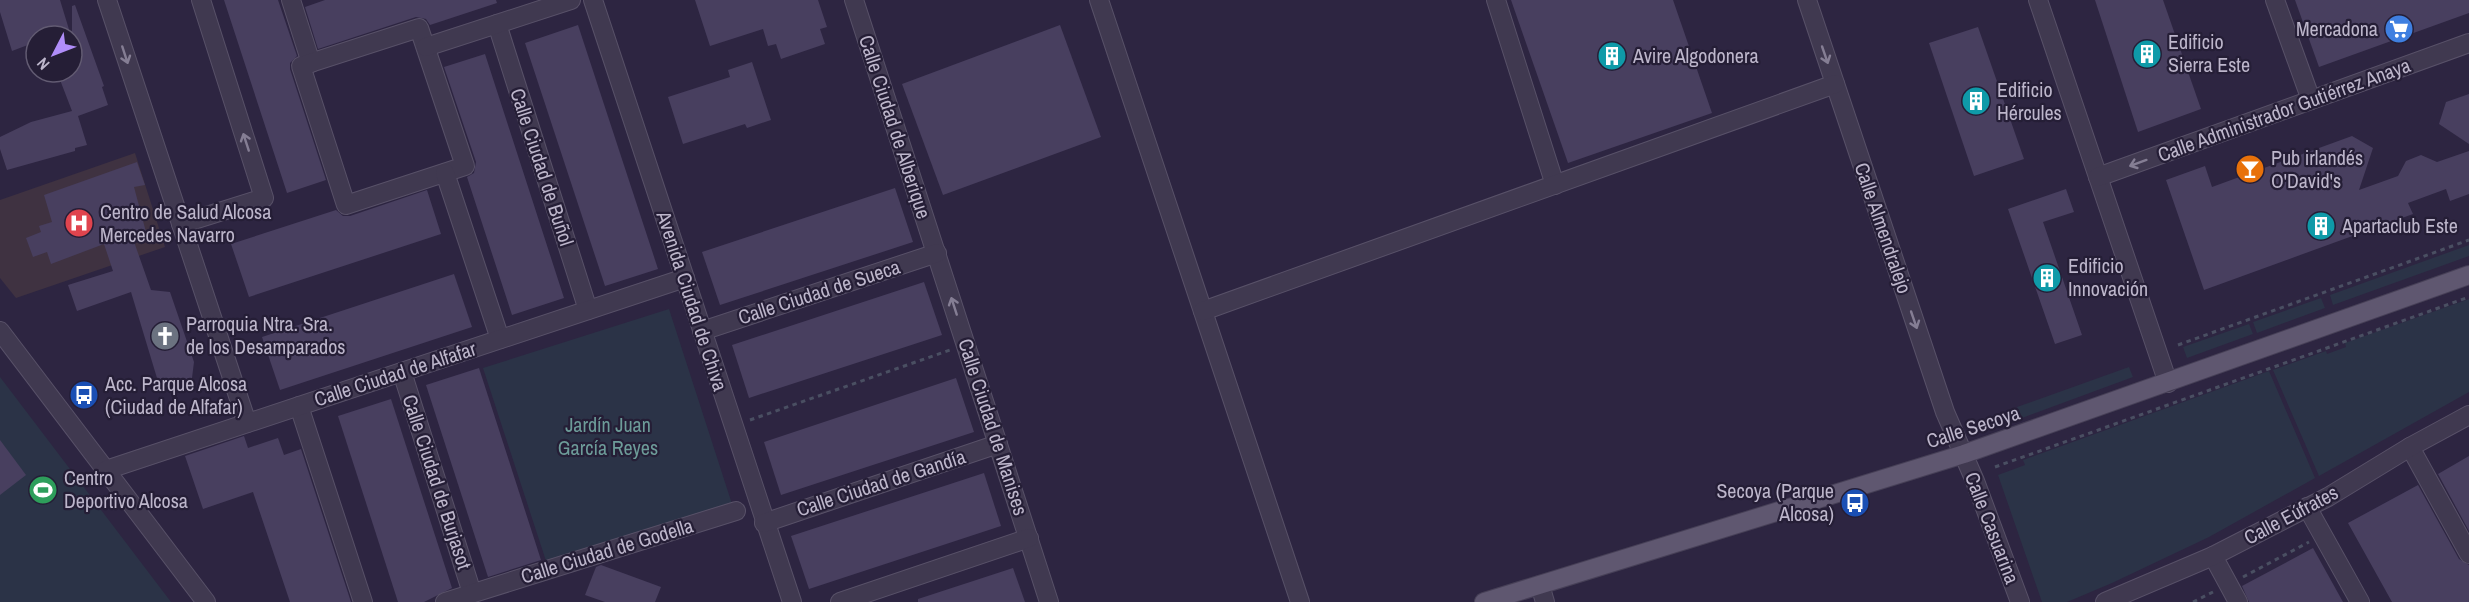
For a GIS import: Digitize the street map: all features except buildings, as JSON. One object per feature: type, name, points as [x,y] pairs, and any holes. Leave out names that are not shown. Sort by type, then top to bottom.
[{"type":"main road","name":"Calle Secoya","points":[[1484,602],[1542,594],[1964,454],[2469,275]]},
{"type":"street","points":[[107,0],[247,423]]},
{"type":"street","points":[[181,224],[264,198],[201,0]]},
{"type":"street","points":[[291,0],[311,63]]},
{"type":"street","points":[[426,47],[571,0]]},
{"type":"street","name":"Avenida Ciudad de Chiva","points":[[593,0],[792,602]]},
{"type":"street","name":"Calle Ciudad de Alberique","points":[[854,0],[937,253]]},
{"type":"street","points":[[1099,0],[1300,602]]},
{"type":"street","points":[[1496,0],[1555,184]]},
{"type":"street","name":"Calle Almendralejo","points":[[1807,0],[1945,412],[1964,454]]},
{"type":"street","points":[[2038,0],[2168,383]]},
{"type":"street","points":[[2275,0],[2311,100]]},
{"type":"street","name":"Calle Ciudad de Buñol","points":[[497,24],[588,310]]},
{"type":"street","points":[[419,28],[426,47],[465,166],[346,205],[301,66],[419,28]]},
{"type":"street","name":"Calle Administrador Gutiérrez Anaya","points":[[2098,177],[2469,43]]},
{"type":"street","points":[[1203,311],[1835,84]]},
{"type":"street","points":[[445,173],[500,339]]},
{"type":"street","name":"Calle Ciudad de Sueca","points":[[702,331],[937,253]]},
{"type":"street","name":"Calle Ciudad de Manises","points":[[937,253],[1049,602]]},
{"type":"street","name":"Calle Ciudad de Alfafar","points":[[106,470],[685,278]]},
{"type":"street","points":[[0,331],[206,602]]},
{"type":"street","name":"Calle Ciudad de Burjasot","points":[[402,372],[472,593]]},
{"type":"street","points":[[299,406],[363,602]]},
{"type":"street","name":"Calle Eúfrates","points":[[2108,602],[2213,556],[2328,497],[2410,447],[2469,415]]},
{"type":"street","name":"Calle Ciudad de Gandía","points":[[764,522],[998,444]]},
{"type":"street","points":[[2410,447],[2469,554]]},
{"type":"street","name":"Calle Casuarina","points":[[1964,454],[2020,602]]},
{"type":"street","points":[[2307,507],[2360,602]]},
{"type":"street","name":"Calle Ciudad de Godella","points":[[445,602],[735,511]]},
{"type":"street","points":[[843,602],[1029,538]]},
{"type":"street","points":[[2213,556],[2238,602]]},
{"type":"path","points":[[2178,345],[2469,240]]},
{"type":"path","points":[[1995,468],[2469,297]]},
{"type":"path","points":[[733,426],[966,345]]},
{"type":"path","points":[[2193,602],[2316,539]]},
{"type":"shaded area","name":"Centro de Salud Alcosa Mercedes Navarro","points":[[135,153],[165,247],[16,298],[0,278],[0,200]]},
{"type":"green space","points":[[2469,245],[2469,256],[2333,305],[2330,295]]},
{"type":"green space","points":[[2321,298],[2325,308],[2257,333],[2253,322]]},
{"type":"green space","points":[[2469,299],[2469,392],[2319,476],[2273,370],[2326,351],[2327,354],[2346,347],[2345,343]]},
{"type":"green space","name":"Jardín Juan García Reyes","points":[[669,309],[732,504],[547,564],[483,368]]},
{"type":"green space","points":[[2249,324],[2253,334],[2187,358],[2183,347]]},
{"type":"green space","points":[[2129,367],[2133,377],[2022,418],[2017,407]]},
{"type":"green space","points":[[2269,371],[2315,478],[2209,537],[2112,583],[2067,602],[2042,602],[1998,475],[2025,465],[2023,460]]},
{"type":"green space","name":"Centro Deportivo Alcosa","points":[[0,377],[171,602],[0,602]]},
{"type":"place","name":"Mercadona","points":[[2399,29]]},
{"type":"place","name":"Edificio Sierra Este","points":[[2147,54]]},
{"type":"place","name":"Avire Algodonera","points":[[1612,56]]},
{"type":"place","name":"Edificio Hércules","points":[[1976,101]]},
{"type":"place","name":"Pub irlandés O'David's","points":[[2250,169]]},
{"type":"place","name":"Centro de Salud Alcosa Mercedes Navarro","points":[[79,223]]},
{"type":"place","name":"Apartaclub Este","points":[[2321,226]]},
{"type":"place","name":"Edificio Innovación","points":[[2047,278]]},
{"type":"place","name":"Parroquia Ntra. Sra. de los Desamparados","points":[[165,336]]},
{"type":"place","name":"Acc. Parque Alcosa (Ciudad de Alfafar)","points":[[84,395]]},
{"type":"place","name":"Centro Deportivo Alcosa","points":[[43,490]]},
{"type":"place","name":"Secoya (Parque Alcosa)","points":[[1855,503]]}]
